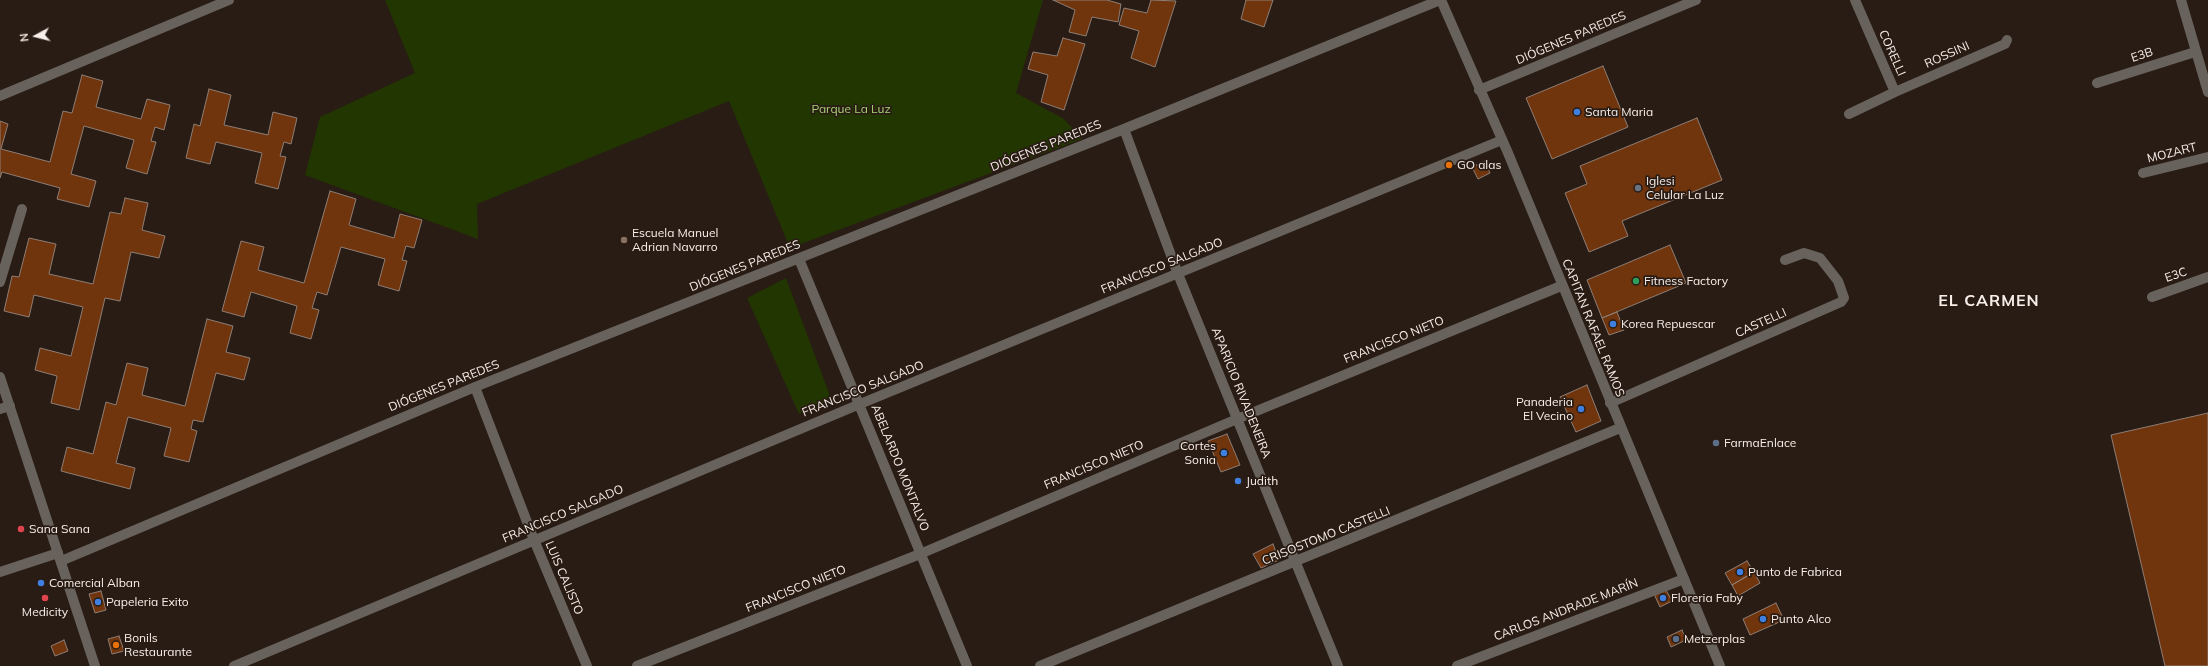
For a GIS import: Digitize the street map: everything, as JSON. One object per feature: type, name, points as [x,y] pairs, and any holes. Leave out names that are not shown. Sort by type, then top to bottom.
[{"type":"street","points":[[0,96],[229,0]]},
{"type":"street","name":"CAPITAN RAFAEL RAMOS","points":[[1440,0],[1502,140],[1561,286],[1720,666]]},
{"type":"street","name":"DIÓGENES PAREDES","points":[[0,572],[60,557],[126,532],[475,387],[1124,129],[1440,0]]},
{"type":"street","name":"DIÓGENES PAREDES","points":[[1479,90],[1696,0]]},
{"type":"street","name":"CORELLI","points":[[1849,114],[1895,92],[1855,0]]},
{"type":"street","points":[[2181,0],[2195,52],[2208,92]]},
{"type":"street","name":"ROSSINI","points":[[1895,92],[2005,44],[2007,40]]},
{"type":"street","name":"E3B","points":[[2097,82],[2195,52]]},
{"type":"street","name":"APARICIO RIVADENEIRA","points":[[1124,129],[1178,274],[1338,666]]},
{"type":"street","name":"FRANCISCO SALGADO","points":[[234,666],[860,404],[1502,140]]},
{"type":"street","name":"MOZART","points":[[2143,173],[2208,157]]},
{"type":"street","points":[[0,282],[22,210]]},
{"type":"street","name":"CASTELLI","points":[[1610,403],[1841,302],[1844,298],[1838,281],[1820,258],[1804,253],[1785,260]]},
{"type":"street","name":"ABELARDO MONTALVO","points":[[799,258],[967,666]]},
{"type":"street","name":"E3C","points":[[2152,297],[2208,277]]},
{"type":"street","name":"FRANCISCO NIETO","points":[[637,666],[920,554],[1237,418],[1561,286]]},
{"type":"street","points":[[0,377],[5,408],[60,557],[95,666]]},
{"type":"street","name":"LUIS CALISTO","points":[[475,387],[534,540],[587,666]]},
{"type":"street","name":"CRISOSTOMO CASTELLI","points":[[1040,666],[1620,428]]},
{"type":"street","name":"CARLOS ANDRADE MARÍN","points":[[1457,666],[1684,579]]},
{"type":"green space","name":"Parque La Luz","points":[[385,0],[1043,0],[1016,93],[1064,119],[1082,139],[790,248],[729,101],[477,204],[478,239],[305,175],[320,117],[415,73]]},
{"type":"green space","points":[[786,278],[832,401],[799,414],[747,298]]},
{"type":"building","points":[[1053,0],[1107,0],[1121,4],[1118,22],[1092,17],[1086,36],[1069,32],[1075,10]]},
{"type":"building","points":[[1151,0],[1176,1],[1155,67],[1131,58],[1139,31],[1119,25],[1124,8],[1147,13]]},
{"type":"building","points":[[1246,0],[1273,0],[1264,27],[1241,19]]},
{"type":"building","points":[[1063,38],[1085,44],[1064,110],[1041,102],[1048,75],[1028,69],[1033,52],[1057,56]]},
{"type":"building","name":"Santa Maria","points":[[1603,66],[1628,127],[1552,159],[1526,98]]},
{"type":"building","points":[[82,75],[103,81],[96,107],[141,119],[147,99],[170,105],[164,130],[155,127],[151,141],[156,142],[147,174],[126,168],[134,140],[84,126],[71,174],[96,181],[89,207],[57,199],[60,188],[2,172],[0,178],[0,121],[8,124],[1,149],[50,162],[63,111],[72,113]]},
{"type":"building","points":[[209,89],[231,95],[224,125],[268,135],[273,112],[297,118],[291,144],[284,142],[280,156],[286,157],[278,189],[255,183],[262,153],[216,142],[210,164],[186,158],[194,124],[200,126]]},
{"type":"building","name":"Iglesi Celular La Luz","points":[[1697,118],[1722,180],[1622,221],[1628,236],[1589,252],[1565,193],[1587,184],[1580,166]]},
{"type":"building","points":[[1485,161],[1490,173],[1478,179],[1472,167]]},
{"type":"building","points":[[330,191],[356,199],[349,225],[394,238],[400,214],[422,220],[414,248],[406,246],[402,260],[407,261],[399,291],[378,285],[385,259],[341,247],[327,295],[317,292],[312,308],[319,310],[311,339],[290,333],[297,306],[251,292],[244,317],[222,311],[241,241],[264,247],[258,270],[304,283]]},
{"type":"building","points":[[125,198],[148,203],[142,230],[165,236],[159,258],[131,252],[120,301],[105,298],[79,410],[51,403],[57,376],[35,370],[40,348],[71,356],[83,307],[34,295],[29,317],[4,311],[12,276],[19,277],[29,238],[56,244],[49,274],[93,284],[110,212],[121,214]]},
{"type":"building","name":"Fitness Factory","points":[[1670,245],[1686,283],[1602,318],[1587,280]]},
{"type":"building","name":"Korea Repuescar","points":[[1617,312],[1624,330],[1609,335],[1602,318]]},
{"type":"building","points":[[207,319],[233,326],[226,352],[250,358],[244,380],[216,373],[203,422],[193,420],[191,429],[197,431],[189,462],[164,456],[171,428],[128,417],[116,463],[135,468],[130,489],[61,471],[67,447],[93,454],[106,402],[116,405],[127,363],[148,368],[142,395],[185,406]]},
{"type":"building","name":"Panaderia El Vecino","points":[[1587,385],[1601,421],[1576,432],[1560,397]]},
{"type":"building","points":[[2208,413],[2208,666],[2165,666],[2111,435]]},
{"type":"building","name":"Cortes Sonia","points":[[1227,434],[1240,465],[1221,472],[1208,441]]},
{"type":"building","points":[[1273,544],[1279,560],[1261,568],[1253,554]]},
{"type":"building","name":"Punto de Fabrica","points":[[1747,561],[1754,572],[1732,585],[1725,573]]},
{"type":"building","points":[[1754,572],[1760,583],[1738,596],[1732,585]]},
{"type":"building","name":"Floreria Faby","points":[[1666,590],[1672,601],[1660,607],[1654,594]]},
{"type":"building","name":"Papeleria Exito","points":[[101,591],[106,610],[95,613],[89,594]]},
{"type":"building","name":"Punto Alco","points":[[1776,603],[1784,620],[1750,635],[1743,619]]},
{"type":"building","name":"Metzerplas","points":[[1682,630],[1686,640],[1671,647],[1667,637]]},
{"type":"building","name":"Bonils Restaurante","points":[[119,636],[124,651],[112,654],[108,639]]},
{"type":"building","points":[[64,640],[68,651],[55,656],[51,646]]},
{"type":"place","name":"Santa Maria","points":[[1577,112]]},
{"type":"place","name":"GO alas","points":[[1449,165]]},
{"type":"place","name":"Iglesi Celular La Luz","points":[[1638,188]]},
{"type":"place","name":"Escuela Manuel Adrian Navarro","points":[[624,240]]},
{"type":"place","name":"Fitness Factory","points":[[1636,281]]},
{"type":"place","name":"Korea Repuescar","points":[[1613,324]]},
{"type":"place","name":"Panaderia El Vecino","points":[[1581,409]]},
{"type":"place","name":"FarmaEnlace","points":[[1716,443]]},
{"type":"place","name":"Cortes Sonia","points":[[1224,453]]},
{"type":"place","name":"Judith","points":[[1238,481]]},
{"type":"place","name":"Sana Sana","points":[[21,529]]},
{"type":"place","name":"Punto de Fabrica","points":[[1740,572]]},
{"type":"place","name":"Comercial Alban","points":[[41,583]]},
{"type":"place","name":"Medicity","points":[[45,598]]},
{"type":"place","name":"Floreria Faby","points":[[1663,598]]},
{"type":"place","name":"Papeleria Exito","points":[[98,602]]},
{"type":"place","name":"Punto Alco","points":[[1763,619]]},
{"type":"place","name":"Metzerplas","points":[[1676,639]]},
{"type":"place","name":"Bonils Restaurante","points":[[116,645]]},
{"type":"district","name":"EL CARMEN","points":[[1989,301]]}]
